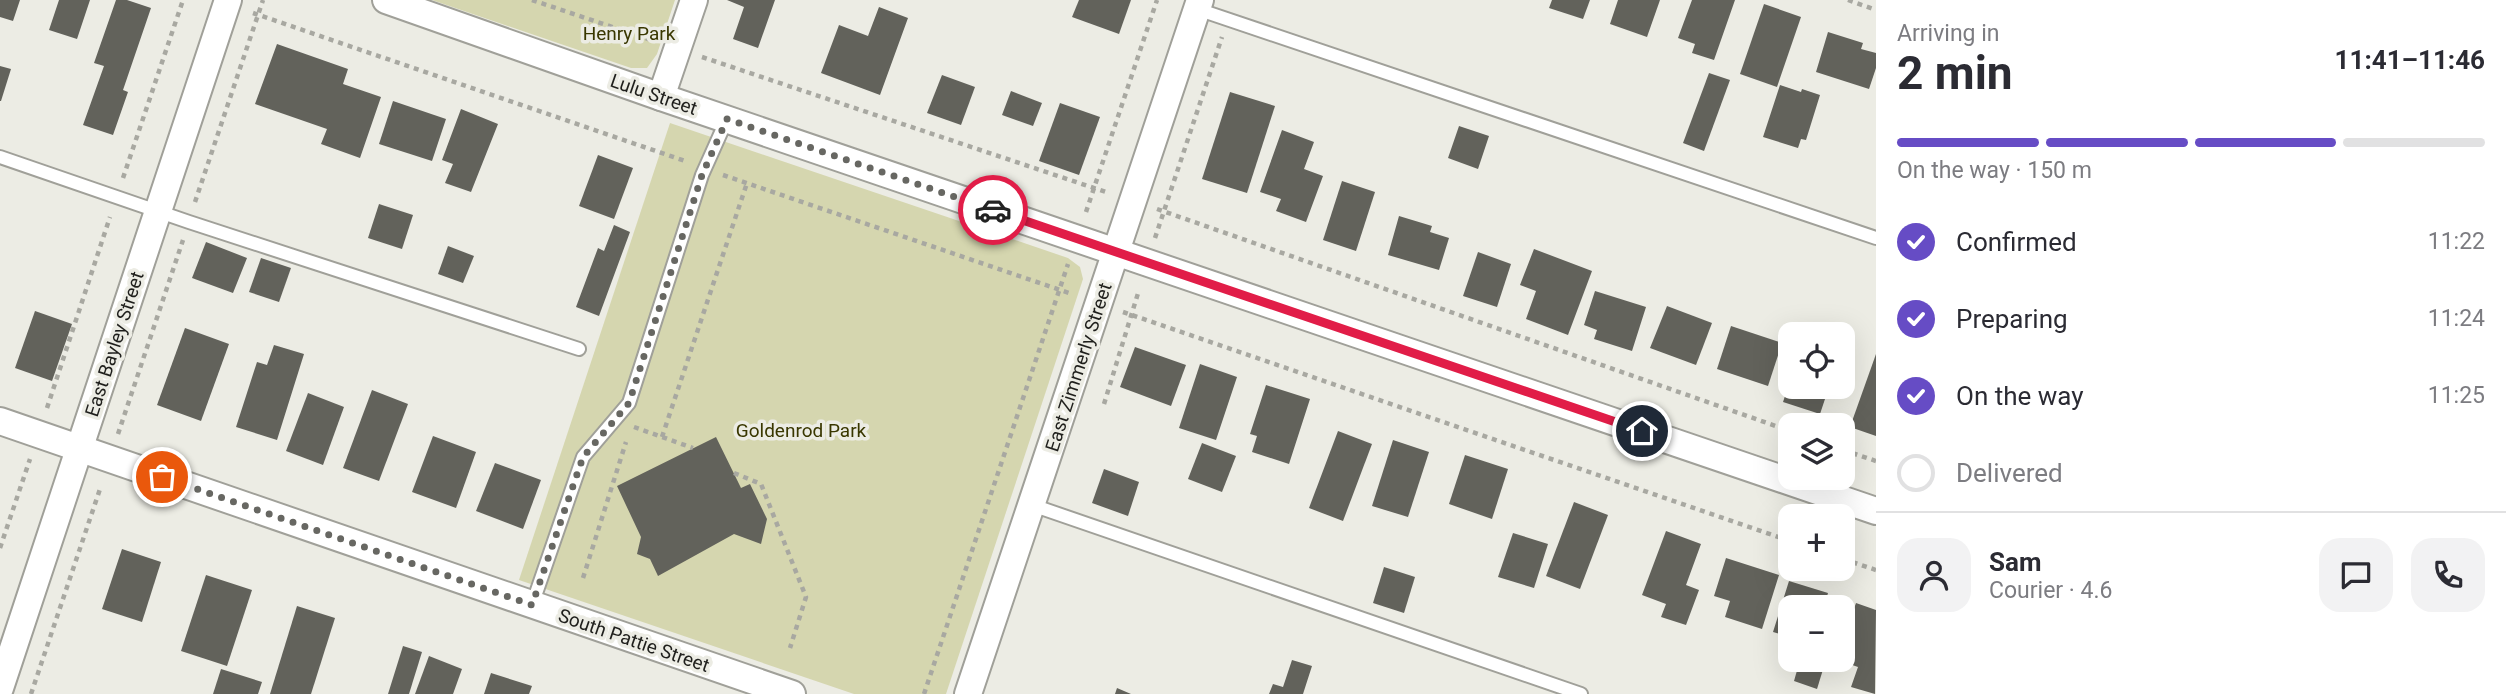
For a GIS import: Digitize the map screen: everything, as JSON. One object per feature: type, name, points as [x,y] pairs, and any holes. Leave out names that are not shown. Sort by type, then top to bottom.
[{"type":"street","name":"Lulu Street","points":[[386,0],[661,97],[1876,511]]},
{"type":"street","points":[[661,97],[694,0]]},
{"type":"street","name":"East Bayley Street","points":[[0,688],[227,2]]},
{"type":"street","name":"East Zimmerly Street","points":[[968,694],[1199,4]]},
{"type":"street","name":"South Pattie Street","points":[[0,421],[792,694]]},
{"type":"lane","points":[[1199,4],[1228,19],[1876,238]]},
{"type":"lane","points":[[532,605],[583,457],[629,403],[705,169],[727,119]]},
{"type":"lane","points":[[0,158],[579,349]]},
{"type":"lane","points":[[1032,505],[1581,694]]},
{"type":"path","points":[[0,548],[183,0]]},
{"type":"path","points":[[31,694],[263,0]]},
{"type":"path","points":[[924,694],[1157,0]]},
{"type":"path","points":[[1848,0],[1876,10]]},
{"type":"path","points":[[227,2],[258,15],[1778,537]]},
{"type":"path","points":[[1104,404],[1147,262],[1228,19]]},
{"type":"path","points":[[662,437],[747,183]]},
{"type":"path","points":[[631,426],[693,448]]},
{"type":"path","points":[[583,578],[627,439]]},
{"type":"path","points":[[1855,454],[1876,461]]},
{"type":"path","points":[[734,472],[761,484],[806,597],[790,648]]},
{"type":"path","points":[[1855,563],[1876,570]]},
{"type":"green space","name":"Henry Park","points":[[432,0],[675,0],[657,54],[647,68],[631,68]]},
{"type":"green space","name":"Goldenrod Park","points":[[670,123],[1068,258],[1080,267],[1083,279],[946,694],[854,694],[519,580]]},
{"type":"building","points":[[0,0],[20,0],[13,21],[0,17]]},
{"type":"building","points":[[59,0],[90,0],[77,39],[49,30]]},
{"type":"building","points":[[116,0],[127,0],[151,8],[123,90],[128,92],[113,135],[83,125],[104,66],[94,63]]},
{"type":"building","points":[[727,0],[775,0],[758,48],[733,39],[744,7]]},
{"type":"building","points":[[1079,0],[1131,0],[1119,34],[1072,17]]},
{"type":"building","points":[[1552,0],[1590,0],[1583,19],[1549,8]]},
{"type":"building","points":[[1618,0],[1660,0],[1647,37],[1610,24]]},
{"type":"building","points":[[1692,0],[1735,0],[1714,60],[1692,53],[1695,44],[1678,38]]},
{"type":"building","points":[[1764,4],[1801,17],[1777,87],[1740,74]]},
{"type":"building","points":[[879,7],[908,18],[880,95],[821,73],[839,25],[868,36]]},
{"type":"building","points":[[1828,32],[1863,43],[1861,49],[1876,53],[1876,68],[1869,89],[1816,72]]},
{"type":"building","points":[[277,44],[348,69],[343,84],[381,97],[360,158],[321,144],[327,129],[255,104]]},
{"type":"building","points":[[0,66],[11,69],[1,101],[0,101]]},
{"type":"building","points":[[1709,73],[1730,80],[1704,151],[1683,143]]},
{"type":"building","points":[[942,75],[975,87],[961,125],[927,113]]},
{"type":"building","points":[[1780,85],[1820,95],[1806,140],[1801,139],[1798,148],[1763,137]]},
{"type":"building","points":[[1011,91],[1042,103],[1033,126],[1002,115]]},
{"type":"building","points":[[1230,92],[1275,106],[1247,193],[1202,179]]},
{"type":"building","points":[[393,101],[446,119],[432,161],[379,144]]},
{"type":"building","points":[[1060,103],[1100,117],[1079,175],[1039,161]]},
{"type":"building","points":[[461,109],[498,124],[471,192],[445,183],[453,164],[442,160]]},
{"type":"building","points":[[1459,126],[1489,136],[1478,169],[1448,158]]},
{"type":"building","points":[[1282,130],[1314,142],[1304,169],[1323,176],[1306,222],[1276,211],[1281,199],[1260,192]]},
{"type":"building","points":[[598,155],[633,168],[614,219],[579,206]]},
{"type":"building","points":[[1342,181],[1375,192],[1356,251],[1323,240]]},
{"type":"building","points":[[379,204],[413,215],[402,249],[368,238]]},
{"type":"building","points":[[1399,216],[1432,226],[1430,232],[1449,238],[1439,270],[1388,255]]},
{"type":"building","points":[[614,225],[630,232],[599,316],[576,307],[598,248],[604,251]]},
{"type":"building","points":[[206,242],[247,258],[233,293],[192,278]]},
{"type":"building","points":[[448,246],[474,256],[463,283],[438,274]]},
{"type":"building","points":[[1534,249],[1592,271],[1568,335],[1526,319],[1536,291],[1520,285]]},
{"type":"building","points":[[1478,252],[1511,264],[1497,307],[1463,296]]},
{"type":"building","points":[[261,258],[291,268],[279,302],[249,292]]},
{"type":"building","points":[[1595,291],[1646,307],[1632,351],[1594,339],[1597,330],[1584,325]]},
{"type":"building","points":[[1667,306],[1712,323],[1696,365],[1650,348]]},
{"type":"building","points":[[35,311],[72,324],[52,381],[15,368]]},
{"type":"building","points":[[1731,326],[1778,342],[1778,355],[1768,386],[1717,369]]},
{"type":"building","points":[[185,328],[229,344],[201,421],[157,405]]},
{"type":"building","points":[[274,345],[304,354],[277,440],[236,427],[257,362],[267,365]]},
{"type":"building","points":[[1135,347],[1186,365],[1171,406],[1120,387]]},
{"type":"building","points":[[1876,354],[1876,436],[1855,429],[1855,413]]},
{"type":"building","points":[[1200,364],[1237,377],[1216,440],[1179,428]]},
{"type":"building","points":[[1266,385],[1310,399],[1289,464],[1252,452],[1257,436],[1250,434]]},
{"type":"building","points":[[372,390],[408,404],[379,481],[343,468]]},
{"type":"building","points":[[308,393],[344,407],[323,465],[286,451]]},
{"type":"building","points":[[1784,399],[1825,399],[1820,413],[1783,402]]},
{"type":"building","points":[[1338,431],[1372,444],[1343,521],[1309,508]]},
{"type":"building","points":[[433,436],[476,452],[456,508],[412,492]]},
{"type":"building","points":[[716,437],[741,488],[750,484],[767,519],[761,544],[734,534],[658,576],[650,559],[637,554],[641,537],[617,486]]},
{"type":"building","points":[[1393,440],[1429,452],[1408,517],[1372,506]]},
{"type":"building","points":[[1202,443],[1236,456],[1222,492],[1188,479]]},
{"type":"building","points":[[1465,455],[1508,469],[1492,519],[1449,504]]},
{"type":"building","points":[[495,463],[541,480],[523,529],[476,511]]},
{"type":"building","points":[[1104,469],[1139,482],[1128,516],[1092,503]]},
{"type":"building","points":[[1574,502],[1608,515],[1580,589],[1546,576]]},
{"type":"building","points":[[1666,531],[1701,544],[1686,585],[1699,590],[1686,625],[1661,617],[1666,604],[1642,595]]},
{"type":"building","points":[[1513,533],[1548,544],[1534,588],[1498,577]]},
{"type":"building","points":[[122,549],[161,562],[142,622],[102,609]]},
{"type":"building","points":[[1726,558],[1778,575],[1762,629],[1725,617],[1730,601],[1714,596]]},
{"type":"building","points":[[1384,567],[1415,577],[1404,613],[1373,603]]},
{"type":"building","points":[[206,575],[252,590],[227,666],[181,651]]},
{"type":"building","points":[[1789,581],[1828,593],[1827,595],[1785,595]]},
{"type":"building","points":[[1856,603],[1876,610],[1875,694],[1851,687],[1858,667],[1855,666]]},
{"type":"building","points":[[297,606],[335,618],[311,694],[270,694]]},
{"type":"building","points":[[1778,616],[1778,633],[1773,632]]},
{"type":"building","points":[[403,646],[422,652],[409,694],[388,694]]},
{"type":"building","points":[[429,656],[462,669],[453,694],[415,694]]},
{"type":"building","points":[[1292,660],[1312,666],[1303,694],[1269,694],[1273,684],[1283,687]]},
{"type":"building","points":[[221,669],[262,682],[258,694],[213,694]]},
{"type":"building","points":[[1797,672],[1822,672],[1817,689],[1794,681]]},
{"type":"building","points":[[491,673],[532,686],[529,694],[484,694]]},
{"type":"building","points":[[1117,688],[1131,694],[1115,694]]},
{"type":"way so far","points":[[162,477],[532,605],[583,457],[629,403],[702,175],[727,119],[993,210]]},
{"type":"route","points":[[993,210],[1642,431]]}]
